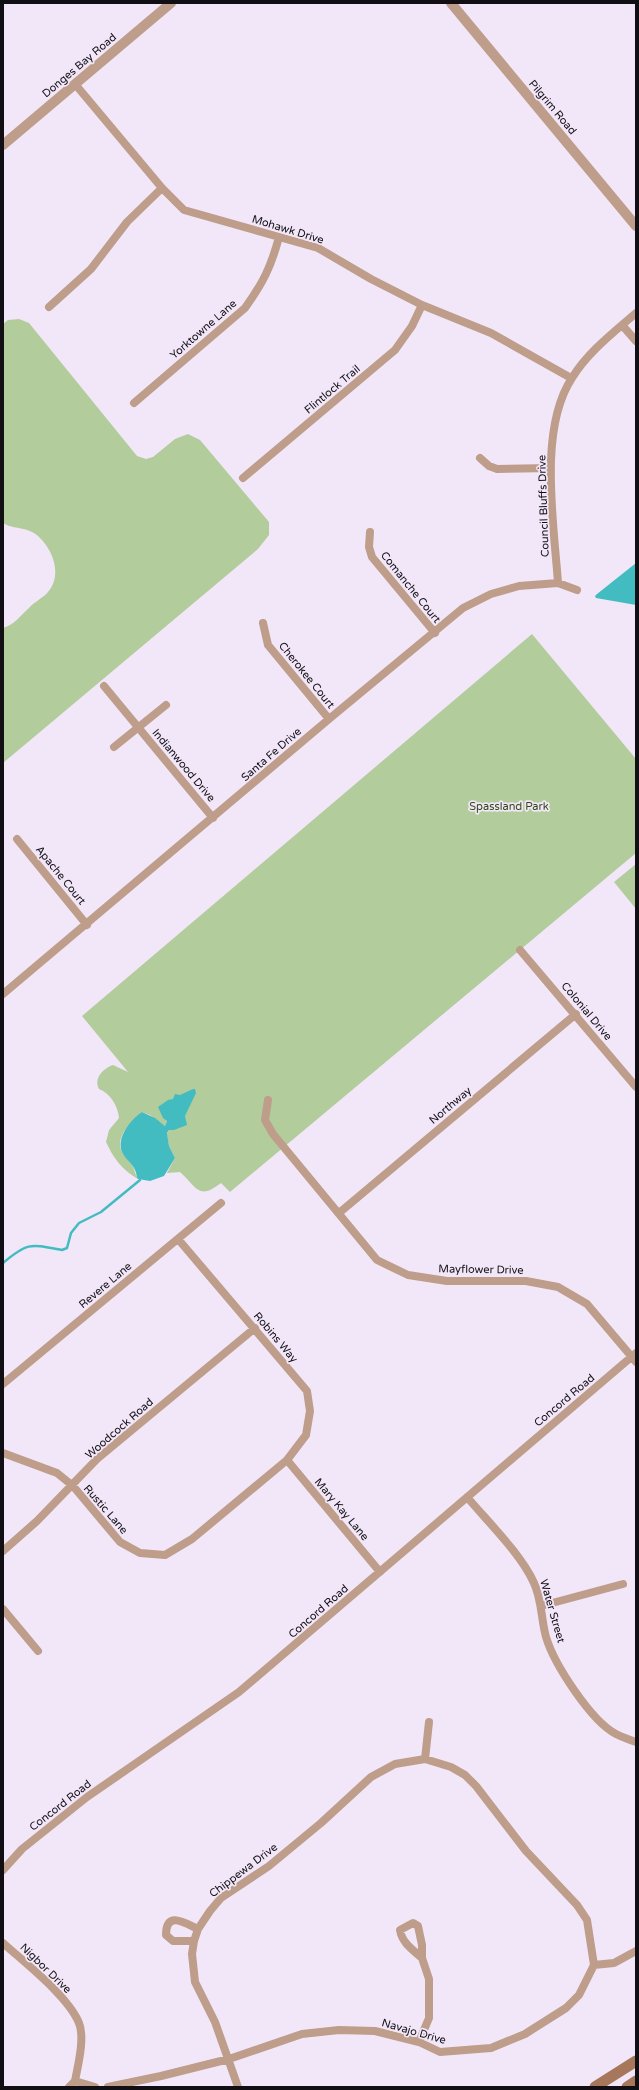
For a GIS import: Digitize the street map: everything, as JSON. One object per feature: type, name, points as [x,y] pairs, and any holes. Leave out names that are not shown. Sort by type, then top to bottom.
[{"type":"main road","points":[[595,2087],[636,2061]]},
{"type":"main road","points":[[627,2087],[636,2081]]},
{"type":"street","name":"Donges Bay Road","points":[[3,145],[171,3]]},
{"type":"street","name":"Pilgrim Road","points":[[451,3],[636,226]]},
{"type":"street","name":"Mohawk Drive","points":[[75,84],[162,188],[184,210],[318,248],[371,279],[422,305],[491,333],[571,378]]},
{"type":"street","points":[[49,307],[91,270],[127,222],[162,188]]},
{"type":"street","name":"Yorktowne Lane","points":[[134,403],[245,308],[259,288],[272,264],[279,237]]},
{"type":"street","name":"Flintlock Trail","points":[[243,478],[395,350],[412,326],[422,305]]},
{"type":"street","name":"Council Bluffs Drive","points":[[558,584],[551,468],[555,418],[571,378],[592,352],[636,313]]},
{"type":"street","points":[[622,325],[636,342]]},
{"type":"street","points":[[480,458],[489,466],[497,469],[551,468]]},
{"type":"street","name":"Comanche Court","points":[[370,532],[369,547],[372,556],[434,633]]},
{"type":"street","name":"Santa Fe Drive","points":[[3,994],[463,608],[491,594],[519,586],[558,584],[577,590]]},
{"type":"street","name":"Cherokee Court","points":[[263,622],[268,645],[329,719]]},
{"type":"street","name":"Indianwood Drive","points":[[104,686],[213,818]]},
{"type":"street","name":"Indianwood Drive","points":[[114,747],[166,705]]},
{"type":"street","name":"Apache Court","points":[[17,839],[87,924]]},
{"type":"street","name":"Colonial Drive","points":[[520,950],[576,1014],[636,1087]]},
{"type":"street","name":"Northway","points":[[339,1213],[576,1014]]},
{"type":"street","name":"Mayflower Drive","points":[[268,1100],[265,1120],[270,1129],[377,1260],[408,1275],[447,1281],[526,1281],[558,1287],[587,1304],[635,1357]]},
{"type":"street","name":"Revere Lane","points":[[3,1384],[221,1203]]},
{"type":"street","name":"Robins Way","points":[[178,1239],[307,1391],[310,1411],[306,1435],[287,1460]]},
{"type":"street","name":"Woodcock Road","points":[[3,1551],[73,1486],[97,1459],[254,1328]]},
{"type":"street","name":"Concord Road","points":[[3,1870],[22,1849],[87,1797],[239,1692],[467,1497],[635,1357]]},
{"type":"street","name":"Rustic Lane","points":[[3,1453],[57,1473],[73,1486],[120,1542],[140,1553],[165,1555],[192,1539],[287,1460]]},
{"type":"street","name":"Mary Kay Lane","points":[[287,1460],[380,1572]]},
{"type":"street","name":"Water Street","points":[[467,1497],[524,1564],[535,1584],[541,1606],[546,1637],[564,1675],[592,1714],[615,1734],[636,1742]]},
{"type":"street","points":[[541,1606],[623,1584]]},
{"type":"street","points":[[3,1609],[38,1651]]},
{"type":"street","points":[[425,1759],[429,1722]]},
{"type":"street","name":"Chippewa Drive","points":[[238,2087],[215,2022],[195,1982],[192,1968],[194,1941],[198,1929],[221,1898],[269,1866],[321,1823],[371,1777],[395,1764],[425,1759],[451,1767],[464,1775],[476,1786],[526,1851],[578,1904],[588,1926],[594,1965]]},
{"type":"street","points":[[194,1941],[173,1941],[166,1935],[166,1927],[169,1922],[180,1920],[198,1929]]},
{"type":"street","name":"Nigbor Drive","points":[[3,1942],[63,1999],[79,2024],[81,2052],[75,2081]]},
{"type":"street","points":[[594,1965],[614,1963],[636,1951]]},
{"type":"street","points":[[419,2042],[429,2018],[429,1979],[422,1958]]},
{"type":"street","name":"Navajo Drive","points":[[108,2087],[161,2076],[229,2059],[302,2034],[339,2030],[375,2031],[419,2042],[440,2052],[458,2052],[491,2048],[525,2034],[566,2008],[580,1995],[594,1965]]},
{"type":"street","points":[[69,2087],[75,2081],[95,2087]]},
{"type":"green space","points":[[19,319],[29,323],[137,456],[146,459],[153,457],[175,439],[188,434],[200,440],[269,522],[269,535],[258,549],[3,763],[3,628],[14,622],[44,596],[52,586],[55,579],[52,556],[49,549],[39,537],[30,531],[12,527],[3,523],[3,324],[8,320]]},
{"type":"green space","name":"Spassland Park","points":[[532,634],[636,759],[636,853],[230,1192],[221,1183],[207,1191],[198,1190],[180,1172],[167,1173],[175,1158],[169,1146],[167,1134],[169,1130],[174,1130],[158,1108],[167,1121],[165,1126],[150,1115],[142,1112],[127,1127],[122,1136],[120,1141],[121,1149],[132,1165],[138,1179],[127,1172],[115,1159],[106,1142],[109,1130],[119,1118],[113,1100],[99,1089],[97,1081],[100,1074],[106,1068],[113,1065],[128,1072],[82,1016]]},
{"type":"green space","points":[[636,864],[636,909],[614,882]]},
{"type":"water","points":[[636,563],[636,605],[596,598],[595,596],[597,594]]},
{"type":"water","points":[[195,1089],[196,1093],[185,1116],[187,1125],[174,1130],[169,1130],[167,1133],[169,1146],[175,1158],[164,1176],[150,1181],[138,1179],[136,1171],[125,1157],[121,1147],[123,1135],[129,1124],[142,1112],[155,1118],[165,1126],[167,1121],[163,1118],[158,1107],[168,1100],[173,1099],[175,1094],[180,1095]]},
{"type":"waterway","points":[[3,1263],[18,1251],[30,1246],[62,1250],[67,1248],[71,1233],[79,1223],[101,1212],[140,1180]]}]
